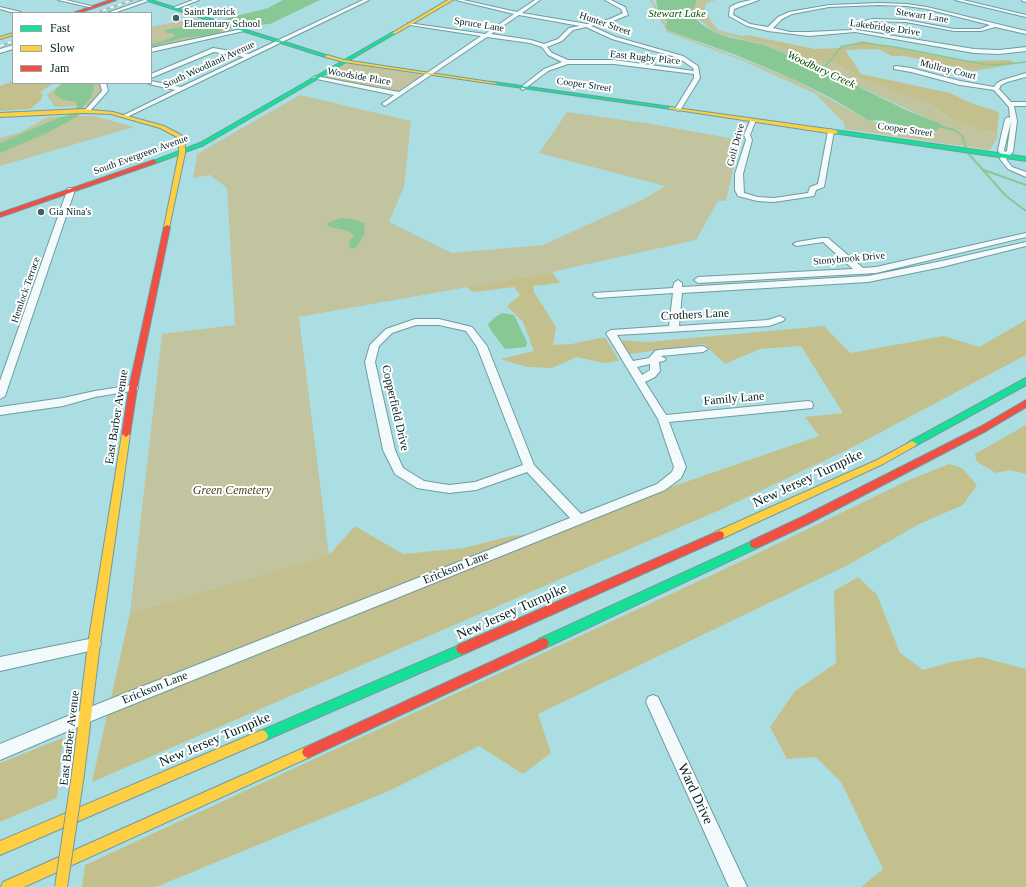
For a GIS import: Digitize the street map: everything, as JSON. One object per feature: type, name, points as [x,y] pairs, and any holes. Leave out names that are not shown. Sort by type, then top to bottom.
[{"type":"main road","points":[[78,12],[114,0]]},
{"type":"main road","name":"Cooper Street","points":[[148,0],[344,62],[1026,159]]},
{"type":"main road","name":"South Evergreen Avenue","points":[[0,214],[182,153],[202,144],[451,0]]},
{"type":"main road","name":"East Barber Avenue","points":[[0,115],[81,111],[111,112],[162,126],[179,136],[182,144],[182,153],[133,388],[94,644],[78,774],[60,887]]},
{"type":"main road","name":"New Jersey Turnpike","points":[[0,848],[440,659],[800,499],[880,462],[1026,381]]},
{"type":"main road","points":[[8,887],[358,729],[806,520],[983,429],[1026,403]]},
{"type":"street","points":[[60,0],[94,7]]},
{"type":"street","points":[[112,12],[148,0]]},
{"type":"street","points":[[174,8],[196,0]]},
{"type":"street","name":"South Woodland Avenue","points":[[125,116],[368,0]]},
{"type":"street","name":"Hunter Street","points":[[458,0],[518,14],[585,25],[614,38],[681,57],[696,67],[696,73]]},
{"type":"street","points":[[385,104],[538,0]]},
{"type":"street","points":[[567,62],[550,54],[544,46],[556,42],[571,29],[611,20],[626,14],[622,8],[607,0]]},
{"type":"street","name":"Lakebridge Drive","points":[[757,0],[740,4],[732,8],[731,16],[749,25],[768,30],[809,34],[855,32],[974,51],[999,52],[1026,49]]},
{"type":"street","points":[[957,0],[1026,16]]},
{"type":"street","points":[[768,30],[780,18],[786,15],[829,6],[908,3],[1026,33]]},
{"type":"street","points":[[0,8],[15,12]]},
{"type":"street","name":"Stewart Lane","points":[[855,32],[853,28],[854,25],[873,20],[906,21],[954,30],[981,30],[995,25]]},
{"type":"street","name":"Spruce Lane","points":[[410,24],[531,42],[544,46]]},
{"type":"street","points":[[152,50],[242,30]]},
{"type":"street","points":[[0,51],[12,47]]},
{"type":"street","points":[[152,76],[213,50],[250,56]]},
{"type":"street","points":[[523,88],[546,70],[567,62]]},
{"type":"street","name":"East Rugby Place","points":[[567,62],[614,62],[696,73]]},
{"type":"street","name":"Mullray Court","points":[[896,68],[911,70],[960,83],[996,89]]},
{"type":"street","points":[[678,109],[697,78],[696,73]]},
{"type":"street","points":[[1026,75],[1004,81],[999,84],[996,89],[1012,107],[1014,121],[1010,152],[1004,156],[1003,159],[1005,164],[1010,168],[1026,175]]},
{"type":"street","name":"Woodside Place","points":[[315,78],[399,94]]},
{"type":"street","points":[[152,83],[180,89]]},
{"type":"street","points":[[81,111],[97,101],[105,91],[103,84]]},
{"type":"street","points":[[1010,104],[1026,104]]},
{"type":"street","name":"Golf Drive","points":[[753,120],[747,135],[749,140],[738,174],[739,190],[741,194],[757,199],[774,200],[811,194],[813,189],[821,186],[831,131]]},
{"type":"street","name":"Hemlock Terrace","points":[[0,396],[71,190]]},
{"type":"street","name":"Stonybrook Drive","points":[[677,289],[677,284],[693,281],[876,270],[1026,235]]},
{"type":"street","points":[[797,244],[825,240],[862,271]]},
{"type":"street","name":"Stonybrook Drive","points":[[597,295],[677,289],[868,279],[1026,244]]},
{"type":"street","points":[[674,328],[677,289]]},
{"type":"street","name":"Crothers Lane","points":[[611,333],[769,323],[780,319]]},
{"type":"street","name":"Copperfield Drive","points":[[529,467],[476,486],[449,490],[421,485],[399,471],[389,450],[370,362],[375,345],[389,331],[415,322],[440,322],[469,329],[482,346],[529,467],[580,519]]},
{"type":"street","name":"Erickson Lane","points":[[0,752],[85,716],[661,487],[677,475],[680,467],[663,419],[611,333]]},
{"type":"street","points":[[631,365],[654,360],[679,358],[682,356],[681,351],[703,349]]},
{"type":"street","points":[[640,380],[651,375],[655,371],[654,360]]},
{"type":"street","points":[[0,411],[64,402],[95,394],[133,388]]},
{"type":"street","name":"Family Lane","points":[[663,419],[808,405]]},
{"type":"street","points":[[0,664],[94,644]]},
{"type":"street","name":"Ward Drive","points":[[653,702],[738,887]]},
{"type":"green space","points":[[650,0],[652,0],[672,32],[793,79],[870,121],[933,133],[943,126],[837,76],[826,66],[801,60],[764,45],[716,33],[691,13],[695,0],[716,0],[706,3],[704,11],[718,30],[742,36],[753,41],[771,43],[808,59],[833,62],[864,80],[931,105],[956,122],[980,130],[997,132],[998,136],[990,150],[845,129],[844,123],[816,94],[748,63],[667,32]]},
{"type":"green space","points":[[194,18],[236,31],[152,48],[152,27]]},
{"type":"green space","points":[[348,64],[423,75],[397,92],[322,78],[342,65]]},
{"type":"green space","points":[[61,84],[100,84],[104,91],[89,106],[55,107],[47,95]]},
{"type":"green space","name":"Green Cemetery","points":[[300,95],[411,121],[404,187],[389,222],[452,253],[543,245],[644,199],[665,186],[539,153],[567,112],[652,124],[740,140],[726,201],[718,201],[696,240],[552,272],[299,317],[329,555],[130,613],[162,334],[235,325],[227,188],[210,175],[193,178],[197,154]]},
{"type":"green space","points":[[94,116],[134,127],[0,166],[0,138],[21,132],[48,117]]},
{"type":"shaded area","points":[[747,35],[815,49],[839,48],[862,41],[964,61],[1010,60],[1016,64],[973,71],[905,56],[892,56],[878,49],[845,50],[861,74],[950,93],[971,103],[999,112],[997,132],[980,130],[956,122],[931,105],[864,80],[833,62],[808,59],[771,43],[753,41],[742,36]]},
{"type":"shaded area","points":[[12,81],[12,84],[52,84],[40,92],[43,95],[40,101],[30,109],[0,111],[0,86]]},
{"type":"shaded area","points":[[552,272],[560,283],[533,286],[534,292],[556,327],[553,345],[572,344],[605,337],[619,361],[604,363],[577,357],[552,368],[527,367],[500,359],[534,351],[523,322],[507,306],[520,295],[514,287],[473,292],[467,287]]},
{"type":"shaded area","points":[[1026,320],[1026,355],[853,447],[722,509],[92,782],[130,613],[329,555],[355,526],[403,554],[464,548],[511,536],[551,532],[633,500],[819,436],[805,417],[843,413],[801,346],[760,349],[725,364],[704,344],[629,354],[624,347],[622,340],[648,342],[824,326],[850,353],[944,336],[979,347]]},
{"type":"shaded area","points":[[1026,425],[1026,474],[1010,470],[996,473],[977,462],[975,454]]},
{"type":"shaded area","points":[[949,464],[962,468],[977,485],[963,505],[919,524],[848,565],[538,714],[551,753],[523,774],[479,746],[391,790],[156,887],[82,887],[85,865],[727,568],[909,480]]},
{"type":"shaded area","points":[[858,577],[877,595],[900,653],[923,670],[951,662],[981,657],[1026,669],[1026,887],[861,887],[883,869],[841,782],[816,757],[787,759],[770,727],[795,691],[836,663],[834,591]]},
{"type":"shaded area","points":[[63,738],[57,798],[0,822],[0,763]]},
{"type":"water","points":[[283,0],[320,0],[270,24],[234,25],[223,28],[220,32],[211,35],[182,38],[152,47],[152,44],[164,41],[175,36],[172,33],[166,33],[164,30],[195,25],[218,26],[232,22],[224,19],[268,8]]},
{"type":"water","name":"Stewart Lake","points":[[656,0],[696,0],[695,6],[691,13],[701,24],[716,33],[764,45],[801,60],[826,66],[837,76],[906,110],[943,126],[933,133],[877,120],[870,121],[833,99],[793,79],[736,55],[672,32],[666,28],[667,22],[658,10]]},
{"type":"water","points":[[61,84],[94,84],[94,90],[91,97],[78,114],[80,115],[49,132],[0,153],[0,143],[56,119],[72,114],[77,106],[76,102],[64,100],[55,95],[55,91]]},
{"type":"water","points":[[340,218],[353,219],[364,223],[365,233],[356,248],[351,249],[349,246],[349,242],[354,236],[351,233],[345,230],[330,227],[326,224]]},
{"type":"water","points":[[502,313],[514,315],[527,342],[526,347],[505,349],[492,332],[488,325],[489,323]]},
{"type":"waterway","points":[[824,68],[842,46],[864,43],[895,47],[982,64],[996,65],[1026,62]]},
{"type":"waterway","name":"Woodbury Creek","points":[[939,126],[954,130],[962,135],[966,147]]},
{"type":"waterway","name":"Woodbury Creek","points":[[967,152],[1006,196],[1026,211]]},
{"type":"waterway","points":[[984,170],[1026,185]]},
{"type":"railway","points":[[98,12],[133,0]]},
{"type":"railway","points":[[0,46],[12,41]]},
{"type":"traffic: fast","points":[[147,0],[327,56]]},
{"type":"traffic: fast","points":[[154,162],[202,144],[394,33]]},
{"type":"traffic: fast","points":[[495,83],[671,108]]},
{"type":"traffic: fast","points":[[835,132],[1026,159]]},
{"type":"traffic: fast","points":[[912,444],[1026,381]]},
{"type":"traffic: fast","points":[[543,643],[755,544]]},
{"type":"traffic: fast","points":[[262,736],[462,649]]},
{"type":"traffic: slow","points":[[394,33],[451,0]]},
{"type":"traffic: slow","points":[[0,38],[12,34]]},
{"type":"traffic: slow","points":[[327,56],[344,61],[495,83]]},
{"type":"traffic: slow","points":[[671,108],[835,132]]},
{"type":"traffic: slow","points":[[0,115],[82,111],[111,113],[162,127],[179,136],[182,144],[182,153],[167,227]]},
{"type":"traffic: slow","points":[[78,774],[94,644],[126,434]]},
{"type":"traffic: slow","points":[[719,535],[880,462],[912,444]]},
{"type":"traffic: slow","points":[[0,848],[262,736]]},
{"type":"traffic: slow","points":[[8,887],[308,752]]},
{"type":"traffic: slow","points":[[61,887],[78,774]]},
{"type":"traffic: jam","points":[[78,12],[114,0]]},
{"type":"traffic: jam","points":[[0,215],[154,162]]},
{"type":"traffic: jam","points":[[126,434],[133,388],[167,227]]},
{"type":"traffic: jam","points":[[755,544],[806,520],[983,429],[1026,403]]},
{"type":"traffic: jam","points":[[462,649],[719,535]]},
{"type":"traffic: jam","points":[[308,752],[543,643]]},
{"type":"place","name":"Saint Patrick Elementary School","points":[[176,18]]},
{"type":"place","name":"Gia Nina's","points":[[41,212]]}]
